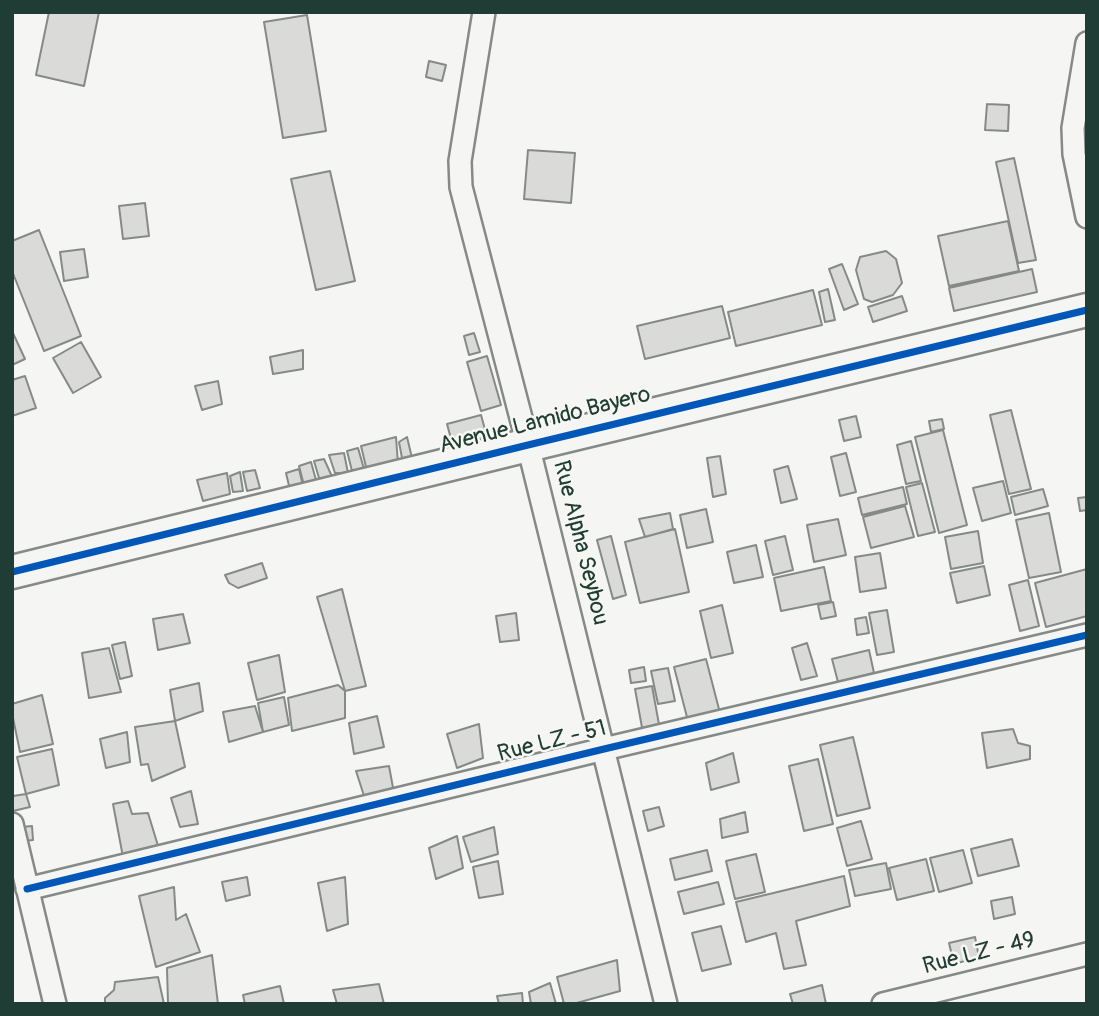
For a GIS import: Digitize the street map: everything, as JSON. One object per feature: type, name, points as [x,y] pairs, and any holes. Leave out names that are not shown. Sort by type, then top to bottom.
[{"type":"street","name":"Rue Alpha Seybou","points":[[484,12],[460,161],[461,187],[528,445],[666,1004]]},
{"type":"street","points":[[1087,43],[1073,128],[1074,154],[1087,217]]},
{"type":"street","name":"Avenue Lamido Bayero","points":[[12,572],[1087,310]]},
{"type":"street","name":"Rue LZ - 51","points":[[27,889],[1087,635]]},
{"type":"street","points":[[12,824],[15,851],[55,1004]]},
{"type":"street","name":"Rue LZ - 49","points":[[883,1004],[919,1000],[1087,954]]},
{"type":"building","points":[[49,12],[99,12],[84,86],[36,75]]},
{"type":"building","points":[[307,15],[326,131],[283,138],[264,22]]},
{"type":"building","points":[[429,61],[446,65],[442,81],[426,77]]},
{"type":"building","points":[[987,104],[1009,105],[1008,131],[985,130]]},
{"type":"building","points":[[528,150],[575,153],[571,203],[524,199]]},
{"type":"building","points":[[1014,158],[1036,260],[1018,263],[996,162]]},
{"type":"building","points":[[330,171],[355,281],[316,290],[291,179]]},
{"type":"building","points":[[145,203],[149,236],[123,239],[119,206]]},
{"type":"building","points":[[1008,221],[1019,271],[949,286],[938,236]]},
{"type":"building","points":[[39,230],[81,336],[44,351],[12,271],[12,241]]},
{"type":"building","points":[[84,249],[88,277],[64,281],[60,252]]},
{"type":"building","points":[[886,251],[896,259],[902,283],[893,295],[872,302],[864,299],[856,270],[860,257]]},
{"type":"building","points":[[842,264],[858,304],[844,310],[829,269]]},
{"type":"building","points":[[1032,269],[1037,292],[954,311],[949,288]]},
{"type":"building","points":[[828,289],[835,320],[825,322],[819,292]]},
{"type":"building","points":[[813,290],[822,325],[736,346],[728,312]]},
{"type":"building","points":[[902,296],[907,311],[873,322],[868,307]]},
{"type":"building","points":[[722,306],[730,338],[645,359],[637,326]]},
{"type":"building","points":[[12,331],[25,359],[12,365]]},
{"type":"building","points":[[474,333],[480,352],[469,355],[464,336]]},
{"type":"building","points":[[81,342],[101,377],[73,393],[53,358]]},
{"type":"building","points":[[303,350],[303,369],[273,374],[270,357]]},
{"type":"building","points":[[487,356],[501,405],[481,411],[467,362]]},
{"type":"building","points":[[25,376],[36,408],[12,416],[12,380]]},
{"type":"building","points":[[218,381],[222,404],[202,410],[195,386]]},
{"type":"building","points":[[1011,410],[1031,489],[1009,494],[990,415]]},
{"type":"building","points":[[481,415],[489,444],[455,454],[447,424]]},
{"type":"building","points":[[856,416],[861,437],[844,441],[839,420]]},
{"type":"building","points":[[942,419],[944,429],[931,432],[929,421]]},
{"type":"building","points":[[943,430],[967,525],[939,533],[915,437]]},
{"type":"building","points":[[396,437],[398,464],[367,471],[361,446]]},
{"type":"building","points":[[407,437],[412,458],[402,458],[399,442]]},
{"type":"building","points":[[911,441],[921,481],[906,484],[897,445]]},
{"type":"building","points":[[358,448],[364,469],[352,471],[347,451]]},
{"type":"building","points":[[344,453],[348,473],[335,473],[329,455]]},
{"type":"building","points":[[846,453],[856,492],[840,496],[831,457]]},
{"type":"building","points":[[720,456],[726,494],[713,497],[707,458]]},
{"type":"building","points":[[324,459],[335,483],[322,488],[314,461]]},
{"type":"building","points":[[311,462],[319,491],[306,493],[299,466]]},
{"type":"building","points":[[788,466],[797,499],[781,503],[774,470]]},
{"type":"building","points":[[299,469],[303,486],[290,490],[286,473]]},
{"type":"building","points":[[255,470],[260,488],[247,491],[243,472]]},
{"type":"building","points":[[240,472],[243,491],[233,492],[230,476]]},
{"type":"building","points":[[227,473],[230,494],[203,501],[197,480]]},
{"type":"building","points":[[1003,481],[1011,513],[982,521],[973,488]]},
{"type":"building","points":[[922,483],[935,532],[918,536],[906,487]]},
{"type":"building","points":[[903,487],[907,504],[862,515],[858,498]]},
{"type":"building","points":[[1043,489],[1048,506],[1015,515],[1011,497]]},
{"type":"building","points":[[1087,497],[1087,510],[1080,511],[1078,498]]},
{"type":"building","points":[[905,506],[914,537],[871,548],[863,517]]},
{"type":"building","points":[[706,509],[713,542],[687,548],[680,515]]},
{"type":"building","points":[[670,513],[673,529],[645,537],[639,519]]},
{"type":"building","points":[[1049,513],[1061,572],[1029,578],[1016,520]]},
{"type":"building","points":[[838,519],[846,555],[814,562],[807,525]]},
{"type":"building","points":[[675,529],[689,592],[640,603],[625,542]]},
{"type":"building","points":[[978,531],[983,563],[951,569],[945,537]]},
{"type":"building","points":[[611,536],[626,595],[613,599],[597,540]]},
{"type":"building","points":[[785,536],[793,570],[773,575],[765,541]]},
{"type":"building","points":[[756,545],[763,577],[734,583],[727,552]]},
{"type":"building","points":[[880,553],[886,588],[860,592],[855,557]]},
{"type":"building","points":[[262,563],[267,578],[238,588],[229,583],[225,575]]},
{"type":"building","points":[[984,566],[990,595],[957,603],[950,573]]},
{"type":"building","points":[[824,567],[831,601],[781,611],[774,578]]},
{"type":"building","points":[[1087,569],[1087,616],[1046,627],[1035,583]]},
{"type":"building","points":[[1028,580],[1039,626],[1020,631],[1009,585]]},
{"type":"building","points":[[342,589],[366,686],[345,691],[317,597]]},
{"type":"building","points":[[833,602],[836,616],[821,619],[818,605]]},
{"type":"building","points":[[722,605],[733,653],[711,658],[700,611]]},
{"type":"building","points":[[887,610],[894,652],[877,655],[869,613]]},
{"type":"building","points":[[516,613],[519,640],[500,642],[496,616]]},
{"type":"building","points":[[183,614],[190,643],[158,650],[153,619]]},
{"type":"building","points":[[866,617],[869,633],[857,635],[855,619]]},
{"type":"building","points":[[125,642],[132,676],[120,679],[112,645]]},
{"type":"building","points":[[807,643],[817,676],[801,680],[792,648]]},
{"type":"building","points":[[109,648],[121,692],[89,698],[82,653]]},
{"type":"building","points":[[869,650],[874,673],[838,682],[832,659]]},
{"type":"building","points":[[279,655],[285,692],[257,700],[248,663]]},
{"type":"building","points":[[706,659],[720,713],[688,721],[674,667]]},
{"type":"building","points":[[644,667],[646,681],[631,683],[629,670]]},
{"type":"building","points":[[668,668],[675,701],[658,704],[651,671]]},
{"type":"building","points":[[199,683],[203,711],[175,721],[170,690]]},
{"type":"building","points":[[338,685],[345,691],[345,718],[292,731],[288,698]]},
{"type":"building","points":[[652,686],[660,730],[643,733],[635,689]]},
{"type":"building","points":[[42,695],[53,744],[20,752],[12,704]]},
{"type":"building","points":[[284,697],[289,725],[263,732],[258,703]]},
{"type":"building","points":[[255,706],[263,732],[229,742],[223,712]]},
{"type":"building","points":[[377,716],[384,747],[354,754],[349,723]]},
{"type":"building","points":[[175,721],[185,767],[152,781],[148,764],[141,765],[135,727]]},
{"type":"building","points":[[479,724],[483,758],[457,768],[447,734]]},
{"type":"building","points":[[1013,729],[1018,743],[1030,746],[1030,759],[987,768],[982,733]]},
{"type":"building","points":[[127,732],[130,762],[106,768],[100,739]]},
{"type":"building","points":[[853,737],[870,808],[837,816],[820,745]]},
{"type":"building","points":[[52,749],[59,785],[26,794],[17,757]]},
{"type":"building","points":[[733,753],[739,782],[711,790],[706,763]]},
{"type":"building","points":[[818,759],[833,824],[804,831],[789,766]]},
{"type":"building","points":[[389,766],[394,793],[366,802],[356,771]]},
{"type":"building","points":[[191,791],[198,824],[180,827],[171,798]]},
{"type":"building","points":[[26,794],[30,807],[13,811],[13,796]]},
{"type":"building","points":[[128,801],[132,814],[148,813],[159,849],[123,857],[113,804]]},
{"type":"building","points":[[659,807],[664,826],[648,831],[643,811]]},
{"type":"building","points":[[745,812],[748,832],[722,838],[720,819]]},
{"type":"building","points":[[861,821],[872,859],[847,866],[837,828]]},
{"type":"building","points":[[32,826],[33,840],[13,842],[12,828]]},
{"type":"building","points":[[494,827],[498,854],[471,862],[463,837]]},
{"type":"building","points":[[457,836],[463,868],[436,879],[429,848]]},
{"type":"building","points":[[1012,839],[1019,866],[978,876],[971,849]]},
{"type":"building","points":[[707,850],[712,871],[675,880],[670,859]]},
{"type":"building","points":[[963,850],[972,883],[939,892],[930,858]]},
{"type":"building","points":[[756,854],[765,892],[735,899],[726,861]]},
{"type":"building","points":[[926,859],[934,891],[897,900],[889,868]]},
{"type":"building","points":[[498,861],[503,894],[479,898],[473,867]]},
{"type":"building","points":[[886,863],[891,889],[855,896],[849,870]]},
{"type":"building","points":[[844,876],[850,906],[796,921],[806,965],[784,969],[776,933],[746,942],[736,902]]},
{"type":"building","points":[[247,877],[250,895],[226,901],[222,882]]},
{"type":"building","points":[[345,877],[348,924],[327,931],[318,883]]},
{"type":"building","points":[[718,882],[724,904],[684,914],[678,892]]},
{"type":"building","points":[[174,887],[176,920],[186,914],[200,952],[156,967],[139,896]]},
{"type":"building","points":[[1012,897],[1015,914],[994,919],[991,901]]},
{"type":"building","points":[[721,926],[731,964],[702,971],[692,933]]},
{"type":"building","points":[[975,937],[979,957],[954,964],[949,943]]},
{"type":"building","points":[[212,955],[218,1004],[168,1004],[167,968]]},
{"type":"building","points":[[617,960],[620,991],[564,1004],[557,977]]},
{"type":"building","points":[[158,977],[164,1004],[105,1004],[105,998],[114,990],[115,982]]},
{"type":"building","points":[[550,983],[556,1004],[531,1004],[529,992]]},
{"type":"building","points":[[379,984],[384,1004],[337,1004],[333,990]]},
{"type":"building","points":[[822,985],[826,1004],[793,1004],[790,994]]},
{"type":"building","points":[[280,986],[284,1004],[245,1004],[243,995]]},
{"type":"building","points":[[522,993],[523,1004],[499,1004],[497,996]]},
{"type":"cycle path","points":[[12,572],[1087,310]]},
{"type":"cycle path","points":[[27,889],[1087,635]]}]
